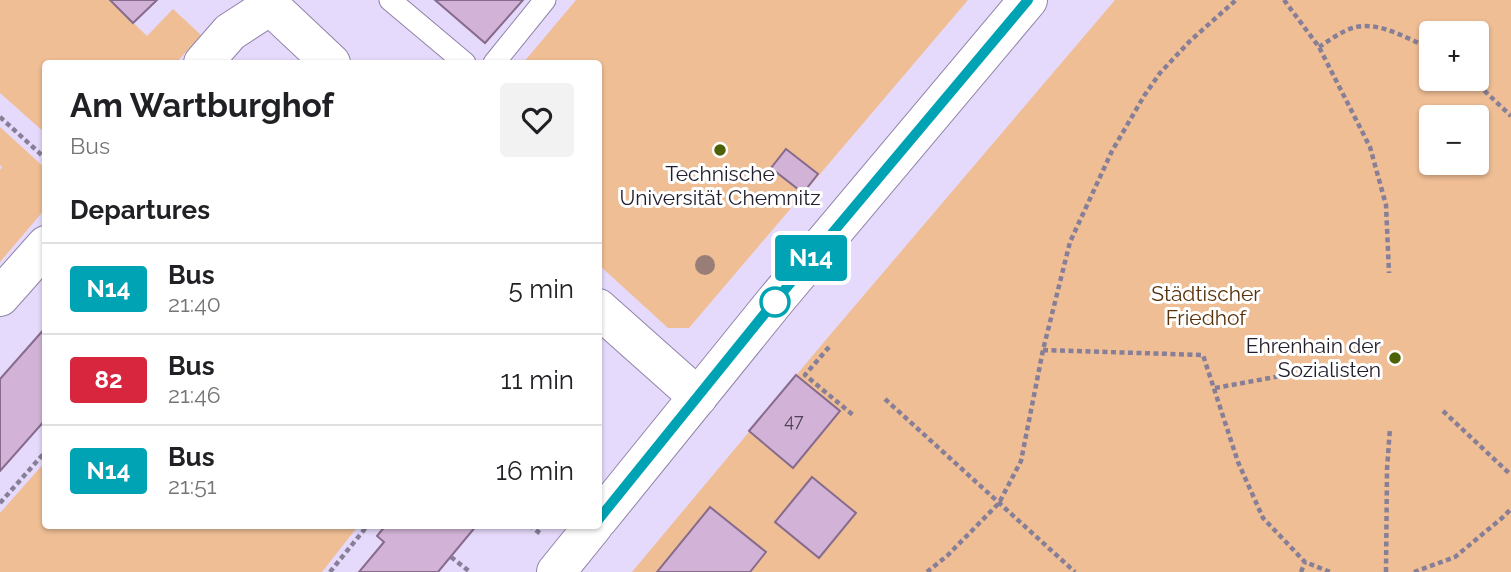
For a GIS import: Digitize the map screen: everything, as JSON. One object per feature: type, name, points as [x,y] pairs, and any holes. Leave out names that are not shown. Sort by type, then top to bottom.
[{"type":"main road","points":[[602,515],[847,215],[1028,0]]},
{"type":"main road","points":[[206,60],[230,32],[267,3],[328,60]]},
{"type":"main road","points":[[0,297],[42,250]]},
{"type":"main road","points":[[602,312],[698,397]]},
{"type":"main road","points":[[556,572],[591,529]]},
{"type":"lane","points":[[390,0],[461,60]]},
{"type":"lane","points":[[496,60],[545,0]]},
{"type":"path","points":[[928,572],[999,503],[1021,461],[1043,350],[1070,242],[1112,151],[1160,73],[1190,41],[1236,0]]},
{"type":"path","points":[[1283,0],[1319,47],[1370,147],[1386,205],[1389,273]]},
{"type":"path","points":[[1319,47],[1349,29],[1368,25],[1380,27],[1419,43]]},
{"type":"path","points":[[1485,91],[1511,116]]},
{"type":"path","points":[[0,117],[42,155]]},
{"type":"path","points":[[829,347],[804,375],[820,391],[853,415]]},
{"type":"path","points":[[1043,350],[1203,355],[1238,462],[1263,518],[1305,562],[1330,572]]},
{"type":"path","points":[[1215,388],[1319,369]]},
{"type":"path","points":[[886,399],[1075,572]]},
{"type":"path","points":[[1443,411],[1511,475]]},
{"type":"path","points":[[1386,572],[1390,428]]},
{"type":"path","points":[[0,503],[42,456]]},
{"type":"path","points":[[1414,572],[1455,557],[1511,509]]},
{"type":"path","points":[[330,572],[365,529]]},
{"type":"path","points":[[451,557],[470,572]]},
{"type":"path","points":[[1301,572],[1305,562]]},
{"type":"green space","points":[[0,0],[110,0],[147,36],[173,9],[201,35],[179,60],[42,60],[42,130],[0,93]]},
{"type":"green space","name":"Technische Universität Chemnitz","points":[[576,0],[968,0],[689,328],[668,328],[602,268],[602,60],[526,60]]},
{"type":"green space","name":"Städtischer Friedhof","points":[[1115,0],[1511,0],[1511,572],[632,572]]},
{"type":"green space","points":[[0,127],[42,165],[42,213],[0,262],[2,167]]},
{"type":"green space","points":[[42,465],[42,529],[356,529],[322,572],[0,572],[0,513]]},
{"type":"building","points":[[110,0],[157,0],[133,23]]},
{"type":"building","points":[[435,0],[523,0],[485,43]]},
{"type":"building","points":[[786,149],[818,174],[803,193],[771,168]]},
{"type":"building","points":[[42,332],[42,424],[0,471],[0,379]]},
{"type":"building","points":[[796,375],[840,411],[793,468],[749,431]]},
{"type":"building","points":[[812,477],[856,513],[819,558],[775,522]]},
{"type":"building","points":[[710,507],[766,552],[750,572],[657,572]]},
{"type":"building","points":[[383,529],[474,529],[438,572],[359,572],[384,542],[377,536]]},
{"type":"bus line","name":"N14","points":[[602,515],[766,312],[1028,0]]},
{"type":"place","name":"Technische Universität Chemnitz","points":[[720,150]]},
{"type":"place","name":"Ehrenhain der Sozialisten","points":[[1395,358]]}]
